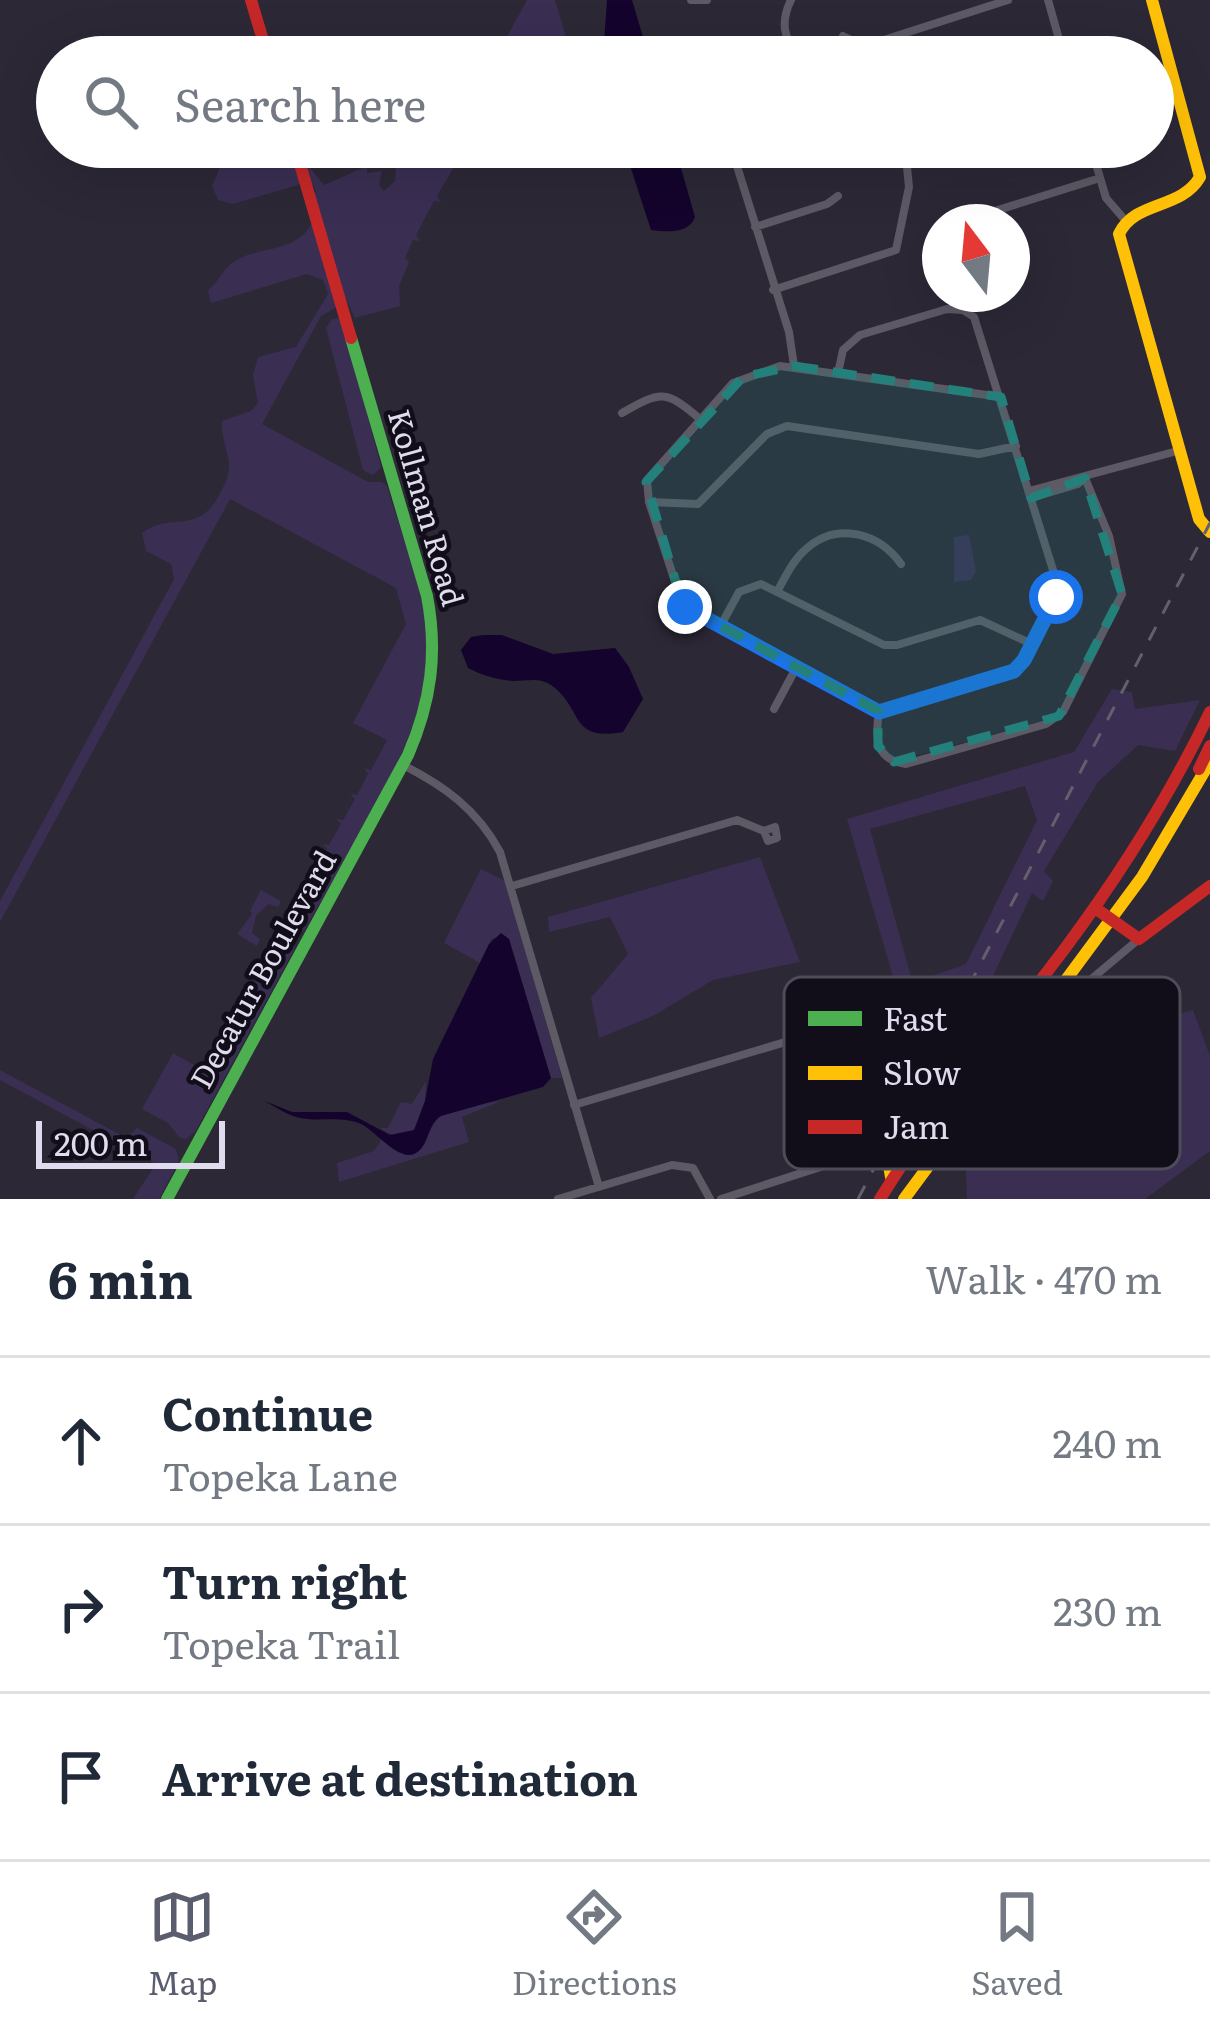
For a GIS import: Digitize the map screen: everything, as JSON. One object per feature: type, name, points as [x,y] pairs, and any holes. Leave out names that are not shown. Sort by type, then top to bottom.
[{"type":"street","points":[[251,0],[262,36]]},
{"type":"street","points":[[691,0],[707,0]]},
{"type":"street","points":[[786,36],[784,20],[791,0]]},
{"type":"street","points":[[896,36],[1007,0]]},
{"type":"street","points":[[1048,0],[1058,36]]},
{"type":"street","points":[[1152,0],[1162,36]]},
{"type":"street","points":[[1125,220],[1187,198],[1201,177],[1174,79]]},
{"type":"street","name":"Kollman Road","points":[[301,168],[431,614],[435,655],[431,692],[403,765]]},
{"type":"street","points":[[737,168],[789,332],[794,366]]},
{"type":"street","points":[[773,290],[897,249],[909,186],[907,168]]},
{"type":"street","points":[[1097,168],[1111,206],[1125,220]]},
{"type":"street","points":[[1017,204],[1100,178]]},
{"type":"street","points":[[755,226],[827,204],[838,196]]},
{"type":"street","points":[[1125,220],[1120,237],[1199,519],[1210,532]]},
{"type":"street","points":[[838,374],[843,350],[857,336],[947,308],[966,311],[980,326],[1058,586],[1021,665],[1010,673],[879,712],[685,607],[677,597],[646,482],[740,379],[794,366],[838,374],[1001,397]]},
{"type":"street","points":[[622,413],[664,394],[700,419]]},
{"type":"street","points":[[649,502],[698,504],[766,434],[787,426],[979,454],[1016,446]]},
{"type":"street","points":[[1030,494],[1078,476],[1085,478],[1182,449]]},
{"type":"street","points":[[879,712],[876,736],[880,751],[894,762],[909,763],[1058,717],[1123,591],[1085,478]]},
{"type":"street","points":[[778,590],[802,552],[832,535],[867,537],[888,548],[902,564]]},
{"type":"street","points":[[720,627],[742,589],[761,584],[884,645],[980,620],[1032,644]]},
{"type":"street","points":[[774,709],[796,668]]},
{"type":"street","points":[[1042,977],[1156,816],[1210,712]]},
{"type":"street","points":[[1194,793],[1194,781],[1210,746]]},
{"type":"street","points":[[1068,977],[1138,886],[1210,762]]},
{"type":"street","points":[[403,765],[448,790],[474,814],[500,852],[598,1187]]},
{"type":"street","name":"Decatur Boulevard","points":[[166,1199],[403,765]]},
{"type":"street","points":[[512,886],[738,820],[764,830]]},
{"type":"street","points":[[1094,977],[1210,886]]},
{"type":"street","points":[[1095,908],[1138,939]]},
{"type":"street","points":[[574,1105],[784,1043]]},
{"type":"street","points":[[558,1199],[672,1165],[687,1166],[697,1174],[710,1199]]},
{"type":"street","points":[[722,1199],[815,1169]]},
{"type":"street","points":[[889,1169],[891,1180]]},
{"type":"street","points":[[880,1199],[899,1169]]},
{"type":"street","points":[[904,1199],[925,1169]]},
{"type":"highlighted area","points":[[794,366],[1001,397],[1031,498],[1085,478],[1122,594],[1059,716],[894,762],[878,746],[878,711],[683,606],[646,482],[743,377]]},
{"type":"shaded area","points":[[527,0],[555,0],[566,36],[507,36]]},
{"type":"shaded area","points":[[607,0],[632,0],[643,36],[604,36]]},
{"type":"shaded area","points":[[220,168],[296,168],[301,184],[233,204],[218,200],[212,186]]},
{"type":"shaded area","points":[[310,168],[324,185],[362,168],[367,173],[382,171],[379,185],[384,191],[395,181],[396,168],[453,168],[437,196],[441,202],[434,201],[416,235],[420,241],[413,240],[405,258],[409,262],[399,286],[400,306],[355,318],[341,289],[306,170]]},
{"type":"shaded area","points":[[631,168],[681,168],[695,217],[683,229],[651,230]]},
{"type":"shaded area","points":[[312,223],[337,307],[321,316],[262,424],[368,482],[387,486],[417,580],[428,637],[418,710],[403,749],[304,931],[284,926],[282,919],[295,895],[302,896],[314,875],[309,869],[316,870],[327,849],[323,844],[329,845],[341,824],[336,819],[343,820],[355,799],[350,794],[357,795],[368,774],[364,768],[371,770],[387,740],[353,723],[406,624],[396,588],[230,499],[0,922],[0,901],[174,579],[171,564],[146,551],[142,533],[192,520],[210,509],[228,473],[222,421],[251,411],[258,403],[253,375],[258,357],[296,347],[328,294],[323,280],[307,274],[211,303],[208,290],[235,261],[296,240]]},
{"type":"shaded area","points":[[342,318],[381,467],[373,475],[363,470],[326,328],[332,319]]},
{"type":"shaded area","points":[[969,535],[976,571],[971,580],[954,582],[954,537]]},
{"type":"shaded area","points":[[502,635],[553,654],[615,648],[643,699],[623,732],[593,732],[546,683],[502,680],[468,668],[461,650],[471,637]]},
{"type":"shaded area","points":[[1112,689],[1132,692],[1135,709],[1200,700],[1175,751],[1138,745],[1098,782],[1044,871],[1053,881],[1043,901],[1032,893],[993,977],[932,976],[966,964],[1037,820],[1025,786],[870,829],[911,977],[893,977],[847,819],[1074,752]]},
{"type":"shaded area","points":[[760,857],[800,962],[713,980],[653,1016],[599,1038],[591,998],[628,954],[610,917],[549,932],[548,917]]},
{"type":"shaded area","points":[[481,869],[505,881],[562,1078],[551,1078],[509,939],[492,938],[480,963],[444,943]]},
{"type":"shaded area","points":[[261,890],[281,901],[278,907],[268,904],[256,916],[252,933],[260,939],[257,946],[237,934]]},
{"type":"shaded area","points":[[501,933],[509,939],[551,1078],[543,1087],[441,1116],[420,1150],[409,1155],[361,1124],[296,1117],[262,1100],[292,1112],[347,1112],[390,1135],[414,1130],[433,1059],[489,944]]},
{"type":"shaded area","points":[[273,936],[294,942],[295,948],[195,1132],[180,1138],[168,1123],[142,1109],[173,1053],[206,1072],[209,1066],[204,1061],[211,1063],[222,1042],[217,1037],[225,1038],[236,1016],[231,1011],[239,1012],[250,991],[245,985],[252,987],[264,966],[259,961]]},
{"type":"shaded area","points":[[1193,1010],[1210,1056],[1210,1151],[1145,1199],[967,1199],[966,1169],[1180,1169],[1180,1014]]},
{"type":"shaded area","points":[[0,1070],[126,1138],[137,1128],[176,1149],[179,1161],[159,1199],[133,1199],[156,1164],[0,1080]]},
{"type":"shaded area","points":[[426,1081],[415,1130],[397,1135],[380,1128],[388,1128],[401,1102],[412,1104]]},
{"type":"shaded area","points":[[501,1101],[462,1117],[469,1142],[339,1182],[337,1163],[374,1151],[382,1139],[412,1155],[439,1116],[465,1106]]},
{"type":"railway","points":[[974,977],[1210,523]]},
{"type":"railway","points":[[858,1199],[874,1169]]},
{"type":"traffic: fast","points":[[167,1199],[408,755],[427,696],[432,657],[427,596],[351,338]]},
{"type":"traffic: slow","points":[[1152,0],[1162,36]]},
{"type":"traffic: slow","points":[[1174,81],[1200,177],[1182,195],[1136,215],[1119,234],[1199,519],[1210,532]]},
{"type":"traffic: slow","points":[[1068,977],[1142,877],[1210,762]]},
{"type":"traffic: slow","points":[[890,1169],[891,1177]]},
{"type":"traffic: slow","points":[[904,1199],[926,1169]]},
{"type":"traffic: jam","points":[[251,0],[262,36]]},
{"type":"traffic: jam","points":[[301,168],[351,338]]},
{"type":"traffic: jam","points":[[1043,977],[1106,891],[1210,712]]},
{"type":"traffic: jam","points":[[1199,769],[1210,746]]},
{"type":"traffic: jam","points":[[1095,908],[1139,939],[1210,886]]},
{"type":"traffic: jam","points":[[880,1199],[899,1169]]},
{"type":"route","points":[[685,607],[879,712],[1014,671],[1056,597]]}]
